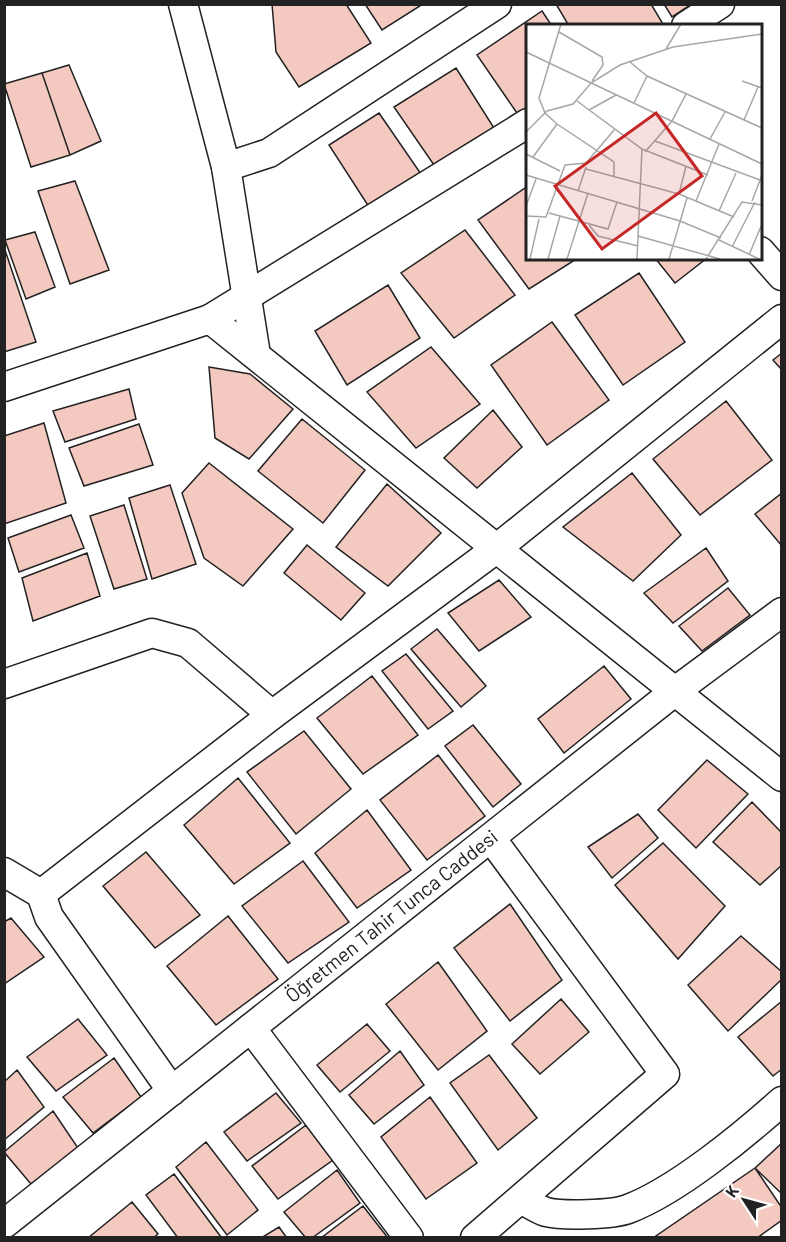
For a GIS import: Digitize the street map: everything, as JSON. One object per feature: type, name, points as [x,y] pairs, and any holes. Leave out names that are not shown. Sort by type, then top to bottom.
[{"type":"street","points":[[183,4],[226,167],[244,298],[256,355]]},
{"type":"street","points":[[226,167],[269,153],[497,4]]},
{"type":"street","points":[[689,24],[720,4]]},
{"type":"street","points":[[4,387],[210,319],[526,124]]},
{"type":"street","points":[[762,253],[782,276]]},
{"type":"street","points":[[210,319],[782,777]]},
{"type":"street","points":[[41,894],[272,715],[496,549],[782,319]]},
{"type":"street","name":"Öğretmen Tahir Tunca Caddesi","points":[[4,1224],[674,692],[782,612]]},
{"type":"street","points":[[4,684],[152,633],[188,643],[272,715]]},
{"type":"street","points":[[475,1238],[664,1074],[491,838]]},
{"type":"street","points":[[4,872],[41,894],[49,917],[172,1091]]},
{"type":"street","points":[[251,1028],[409,1238]]},
{"type":"street","points":[[521,1199],[546,1212],[598,1213],[626,1210],[661,1192],[749,1131],[782,1101]]},
{"type":"building","points":[[272,4],[346,4],[371,43],[299,87],[276,52]]},
{"type":"building","points":[[365,4],[423,4],[382,30]]},
{"type":"building","points":[[556,4],[651,4],[663,24],[568,24]]},
{"type":"building","points":[[664,4],[692,4],[672,17]]},
{"type":"building","points":[[542,11],[551,24],[526,24],[526,112],[519,116],[477,55]]},
{"type":"building","points":[[69,65],[101,141],[70,155],[42,73]]},
{"type":"building","points":[[456,68],[494,128],[434,165],[394,107]]},
{"type":"building","points":[[42,73],[70,155],[31,167],[4,84]]},
{"type":"building","points":[[379,113],[421,174],[369,207],[329,145]]},
{"type":"building","points":[[75,181],[109,270],[70,284],[38,191]]},
{"type":"building","points":[[526,187],[526,260],[575,260],[529,289],[478,220]]},
{"type":"building","points":[[465,230],[515,295],[454,338],[401,273]]},
{"type":"building","points":[[35,232],[55,287],[26,299],[5,240]]},
{"type":"building","points":[[4,251],[36,342],[4,352]]},
{"type":"building","points":[[657,260],[704,260],[675,283]]},
{"type":"building","points":[[639,273],[685,342],[623,385],[575,315]]},
{"type":"building","points":[[388,285],[420,338],[347,385],[315,331]]},
{"type":"building","points":[[552,322],[609,400],[547,445],[491,365]]},
{"type":"building","points":[[431,347],[480,404],[416,448],[367,392]]},
{"type":"building","points":[[782,353],[782,370],[773,360]]},
{"type":"building","points":[[209,367],[250,374],[293,409],[249,459],[215,438]]},
{"type":"building","points":[[129,389],[136,419],[65,442],[53,411]]},
{"type":"building","points":[[726,401],[772,460],[700,515],[653,459]]},
{"type":"building","points":[[493,410],[522,447],[477,488],[444,458]]},
{"type":"building","points":[[302,419],[365,470],[323,523],[258,471]]},
{"type":"building","points":[[44,423],[66,503],[4,524],[4,436]]},
{"type":"building","points":[[139,424],[153,465],[84,486],[69,448]]},
{"type":"building","points":[[209,463],[293,529],[243,586],[204,558],[182,493]]},
{"type":"building","points":[[632,473],[681,535],[633,581],[563,527]]},
{"type":"building","points":[[387,484],[441,533],[388,586],[336,547]]},
{"type":"building","points":[[170,485],[196,564],[152,579],[129,498]]},
{"type":"building","points":[[782,493],[782,546],[755,514]]},
{"type":"building","points":[[124,505],[147,579],[114,589],[90,516]]},
{"type":"building","points":[[71,515],[84,548],[19,572],[8,538]]},
{"type":"building","points":[[307,545],[365,593],[341,620],[284,573]]},
{"type":"building","points":[[706,548],[728,581],[673,623],[644,593]]},
{"type":"building","points":[[87,553],[100,596],[33,621],[22,578]]},
{"type":"building","points":[[499,580],[531,617],[479,651],[448,613]]},
{"type":"building","points":[[728,588],[750,615],[702,651],[679,626]]},
{"type":"building","points":[[437,629],[486,686],[461,707],[411,649]]},
{"type":"building","points":[[406,654],[453,711],[428,729],[382,671]]},
{"type":"building","points":[[604,666],[631,699],[564,753],[538,719]]},
{"type":"building","points":[[372,676],[418,735],[363,774],[317,718]]},
{"type":"building","points":[[473,725],[521,784],[493,807],[445,746]]},
{"type":"building","points":[[304,731],[351,789],[296,834],[247,772]]},
{"type":"building","points":[[438,755],[485,816],[427,860],[380,800]]},
{"type":"building","points":[[707,760],[748,794],[696,848],[658,810]]},
{"type":"building","points":[[238,778],[290,843],[234,884],[184,825]]},
{"type":"building","points":[[752,802],[782,833],[782,865],[760,885],[713,842]]},
{"type":"building","points":[[367,810],[411,870],[357,908],[315,853]]},
{"type":"building","points":[[638,814],[658,838],[612,878],[588,847]]},
{"type":"building","points":[[663,843],[725,906],[678,959],[615,885]]},
{"type":"building","points":[[146,852],[200,915],[155,948],[103,886]]},
{"type":"building","points":[[303,861],[349,922],[288,963],[242,906]]},
{"type":"building","points":[[510,904],[562,980],[510,1021],[454,948]]},
{"type":"building","points":[[228,916],[278,979],[216,1025],[167,966]]},
{"type":"building","points":[[11,918],[44,957],[4,984],[4,922]]},
{"type":"building","points":[[741,936],[782,972],[782,979],[728,1031],[688,985]]},
{"type":"building","points":[[438,962],[487,1031],[438,1070],[386,1004]]},
{"type":"building","points":[[561,999],[589,1032],[540,1074],[512,1044]]},
{"type":"building","points":[[782,1001],[782,1069],[773,1076],[738,1037]]},
{"type":"building","points":[[78,1019],[107,1055],[56,1091],[27,1057]]},
{"type":"building","points":[[367,1024],[390,1051],[340,1092],[317,1065]]},
{"type":"building","points":[[400,1051],[424,1085],[374,1124],[349,1095]]},
{"type":"building","points":[[489,1055],[537,1118],[498,1150],[450,1083]]},
{"type":"building","points":[[114,1058],[141,1097],[93,1133],[63,1097]]},
{"type":"building","points":[[17,1070],[44,1107],[4,1140],[4,1082]]},
{"type":"building","points":[[276,1093],[301,1123],[247,1161],[224,1132]]},
{"type":"building","points":[[430,1097],[477,1163],[426,1199],[381,1137]]},
{"type":"building","points":[[53,1111],[78,1148],[31,1184],[4,1152]]},
{"type":"building","points":[[306,1125],[333,1160],[278,1199],[252,1166]]},
{"type":"building","points":[[206,1142],[258,1210],[227,1235],[176,1167]]},
{"type":"building","points":[[782,1143],[782,1194],[755,1168]]},
{"type":"building","points":[[755,1168],[782,1208],[782,1220],[757,1238],[653,1238]]},
{"type":"building","points":[[337,1170],[360,1203],[312,1238],[306,1238],[284,1212]]},
{"type":"building","points":[[174,1174],[220,1238],[178,1238],[146,1195]]},
{"type":"building","points":[[132,1202],[158,1234],[153,1238],[88,1238]]},
{"type":"building","points":[[363,1206],[388,1238],[321,1238]]},
{"type":"building","points":[[279,1227],[287,1238],[261,1238]]}]
